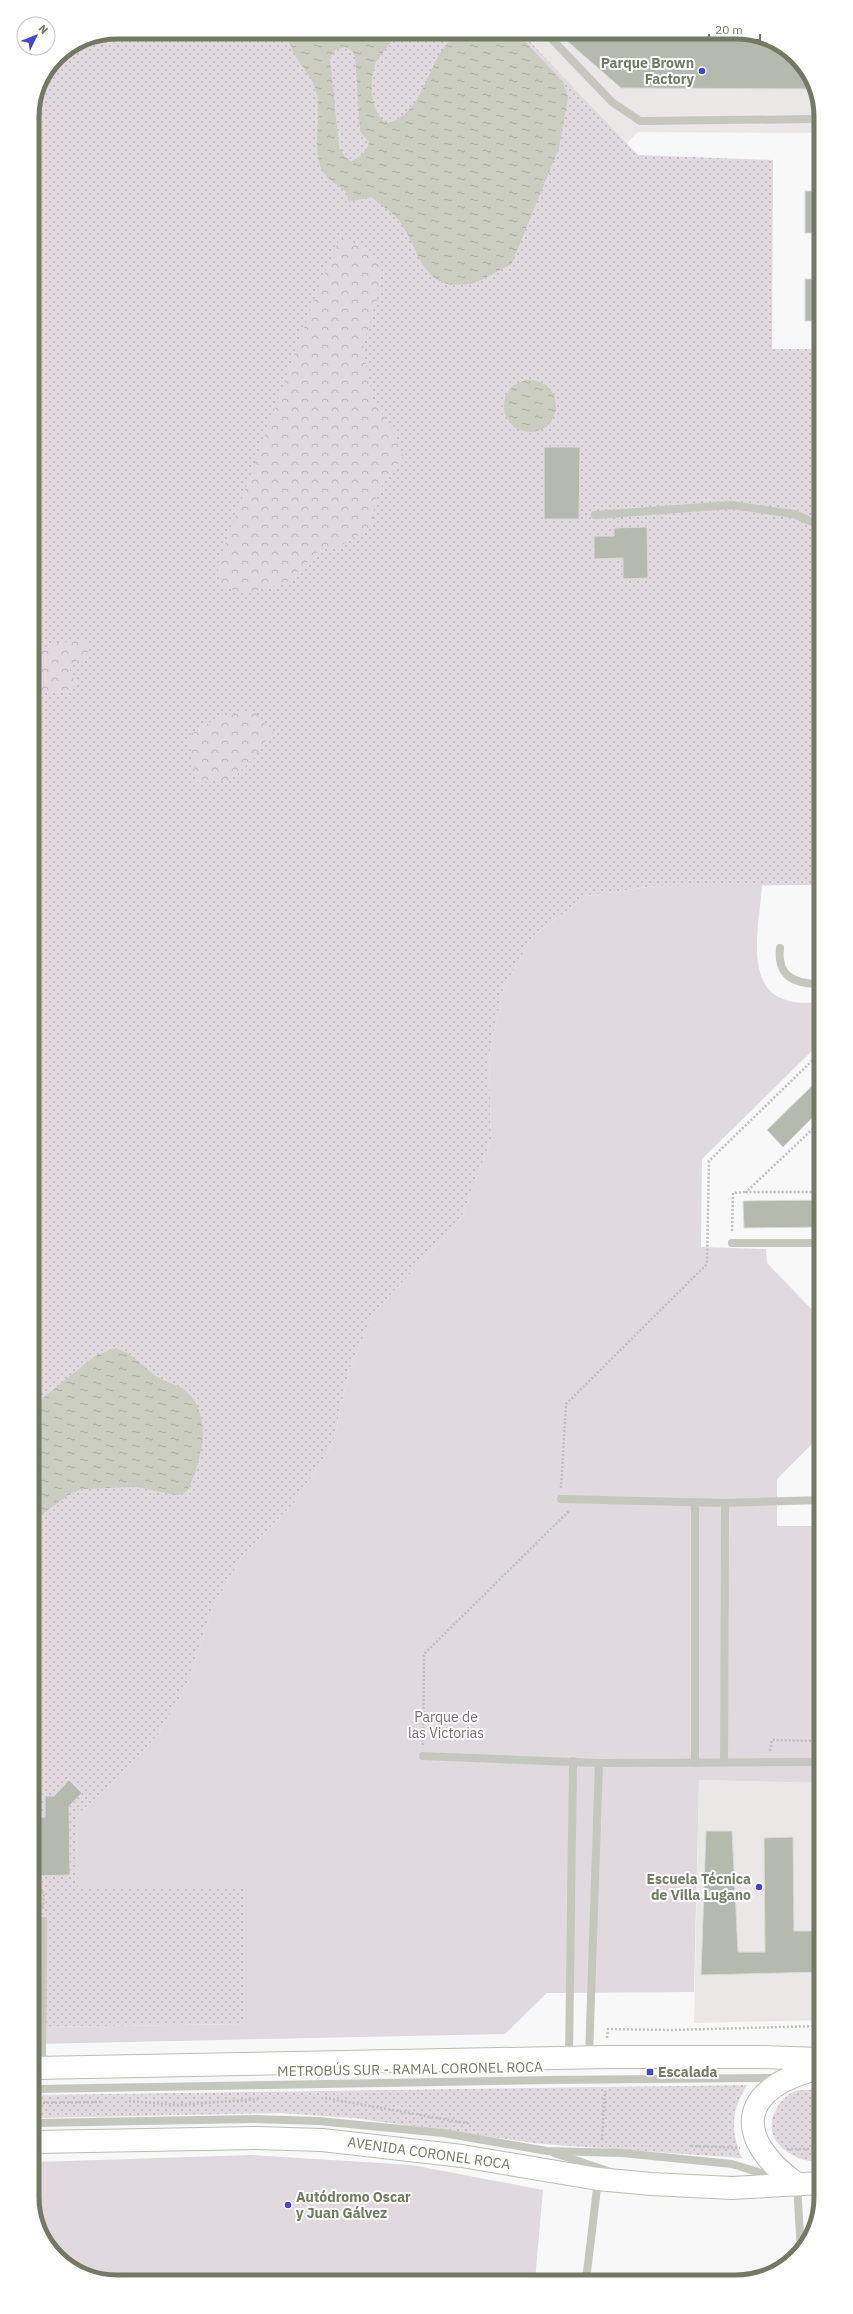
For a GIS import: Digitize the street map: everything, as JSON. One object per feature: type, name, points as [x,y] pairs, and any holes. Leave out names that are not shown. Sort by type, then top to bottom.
[{"type":"main road","points":[[39,2068],[759,2056],[814,2059]]},
{"type":"main road","points":[[797,2184],[771,2163],[753,2136],[752,2118],[756,2105],[764,2094],[785,2078],[797,2073],[814,2069]]},
{"type":"main road","name":"AVENIDA CORONEL ROCA","points":[[39,2142],[257,2138],[322,2140],[462,2156],[598,2179],[651,2184],[732,2188],[814,2183]]},
{"type":"lane","points":[[552,39],[612,102],[640,121],[814,118]]},
{"type":"lane","points":[[595,515],[731,505],[794,514],[814,523]]},
{"type":"lane","points":[[780,948],[779,962],[783,970],[795,981],[814,983]]},
{"type":"lane","points":[[732,1243],[814,1243]]},
{"type":"lane","points":[[561,1499],[695,1503],[814,1500]]},
{"type":"lane","points":[[695,1503],[695,1763]]},
{"type":"lane","points":[[724,1762],[725,1503]]},
{"type":"lane","points":[[423,1756],[599,1763],[814,1762]]},
{"type":"lane","points":[[573,1762],[579,2059]]},
{"type":"lane","points":[[579,2059],[599,1763]]},
{"type":"lane","points":[[39,2039],[43,1921]]},
{"type":"lane","name":"METROBÚS SUR - RAMAL CORONEL ROCA","points":[[39,2089],[549,2080],[606,2081],[785,2078]]},
{"type":"lane","points":[[39,2123],[253,2119],[318,2121],[443,2133],[547,2151],[651,2184]]},
{"type":"lane","points":[[547,2151],[622,2153],[732,2164],[797,2184],[800,2241]]},
{"type":"lane","points":[[587,2275],[598,2179]]},
{"type":"path","points":[[561,1499],[566,1404],[707,1264],[709,1161],[814,1059]]},
{"type":"path","points":[[746,1192],[814,1129]]},
{"type":"path","points":[[732,1243],[733,1193],[814,1192]]},
{"type":"path","points":[[423,1756],[424,1654],[581,1499]]},
{"type":"path","points":[[769,1762],[772,1740],[814,1740]]},
{"type":"path","points":[[39,1890],[44,1893],[43,1921]]},
{"type":"path","points":[[608,2029],[671,2030],[814,2026]]},
{"type":"path","points":[[602,2142],[606,2081]]},
{"type":"shaded area","name":"Parque Brown Factory","points":[[528,39],[742,39],[757,42],[775,49],[788,58],[804,78],[811,96],[814,116],[814,133],[638,132],[627,143]]},
{"type":"shaded area","name":"Escuela Técnica de Villa Lugano","points":[[699,1780],[814,1783],[814,2020],[694,2023]]},
{"type":"green space","points":[[528,39],[638,155],[773,160],[772,349],[814,349],[814,885],[655,886],[587,896],[532,937],[503,990],[489,1056],[491,1140],[461,1219],[373,1314],[349,1370],[333,1443],[295,1502],[243,1555],[212,1609],[188,1683],[158,1735],[112,1784],[77,1815],[78,1888],[244,1888],[245,2024],[39,2027],[40,101],[52,73],[65,58],[82,47],[106,40]]},
{"type":"green space","points":[[340,237],[359,246],[369,254],[382,271],[377,299],[363,346],[372,398],[393,430],[403,456],[376,495],[372,527],[338,547],[320,550],[285,584],[245,593],[223,587],[217,567],[318,289]]},
{"type":"green space","points":[[81,639],[91,646],[84,659],[73,662],[69,673],[79,684],[67,692],[39,692],[39,650],[54,644]]},
{"type":"green space","points":[[254,711],[273,733],[255,757],[231,780],[197,782],[188,736],[218,717]]},
{"type":"green space","name":"Parque de las Victorias","points":[[762,885],[757,948],[759,967],[764,983],[775,995],[793,1002],[814,1002],[814,1049],[702,1159],[701,1247],[766,1249],[767,1263],[814,1312],[814,1442],[777,1479],[777,1526],[814,1526],[814,1783],[699,1780],[694,1992],[547,1993],[505,2034],[39,2044],[39,2027],[244,2024],[244,1888],[78,1888],[77,1815],[112,1784],[158,1735],[188,1683],[212,1609],[243,1555],[295,1502],[333,1443],[349,1370],[373,1314],[461,1219],[491,1140],[489,1056],[503,990],[532,937],[587,896],[655,886]]},
{"type":"green space","points":[[747,2085],[735,2112],[734,2121],[735,2138],[742,2158],[541,2144],[354,2118],[280,2113],[39,2118],[39,2095]]},
{"type":"green space","points":[[814,2090],[814,2161],[799,2158],[780,2146],[774,2138],[772,2128],[773,2118],[778,2106],[784,2099],[793,2092]]},
{"type":"green space","name":"Autódromo Oscar y Juan Gálvez","points":[[251,2155],[412,2165],[543,2190],[535,2275],[111,2275],[96,2272],[82,2267],[65,2256],[49,2236],[40,2208],[39,2162]]},
{"type":"water","points":[[289,39],[391,39],[389,45],[375,65],[372,80],[372,96],[374,104],[377,112],[386,123],[398,119],[407,112],[415,102],[422,91],[439,55],[452,39],[523,39],[563,82],[568,98],[559,148],[511,265],[475,283],[454,285],[442,282],[432,276],[425,267],[401,223],[391,212],[371,197],[349,202],[346,192],[330,180],[322,170],[317,152],[317,94],[310,78],[292,50]],"holes":[[[345,47],[352,51],[355,56],[360,131],[369,142],[367,149],[363,154],[351,161],[344,156],[339,147],[330,58],[335,50]]]},
{"type":"water","points":[[530,380],[540,382],[548,388],[554,396],[556,406],[554,416],[548,424],[540,430],[530,432],[520,430],[512,424],[506,416],[504,406],[506,396],[512,388],[520,382]]},
{"type":"water","points":[[116,1348],[132,1357],[160,1378],[186,1391],[195,1402],[200,1414],[202,1439],[193,1478],[188,1490],[183,1494],[176,1495],[137,1487],[82,1489],[71,1493],[39,1516],[39,1401],[95,1356]]},
{"type":"building","name":"Parque Brown Factory","points":[[567,39],[742,39],[766,45],[784,55],[798,69],[809,89],[621,88],[567,41]]},
{"type":"building","points":[[805,191],[814,191],[814,233],[805,233]]},
{"type":"building","points":[[805,279],[814,279],[814,321],[805,321]]},
{"type":"building","points":[[544,447],[580,447],[579,519],[544,519]]},
{"type":"building","points":[[647,527],[648,578],[623,579],[623,558],[594,559],[594,536],[614,536],[614,528]]},
{"type":"building","points":[[814,1084],[814,1116],[783,1147],[767,1130]]},
{"type":"building","points":[[814,1200],[814,1227],[744,1228],[743,1201]]},
{"type":"building","points":[[69,1780],[82,1793],[69,1806],[70,1875],[39,1876],[39,1818],[45,1817],[45,1796],[54,1796]]},
{"type":"building","points":[[706,1831],[732,1831],[738,1952],[765,1952],[764,1838],[793,1837],[794,1931],[814,1931],[814,1972],[701,1975]]},
{"type":"place","name":"Parque Brown Factory","points":[[702,71]]},
{"type":"place","name":"Escuela Técnica de Villa Lugano","points":[[759,1887]]},
{"type":"place","name":"Escalada","points":[[650,2072]]},
{"type":"place","name":"Autódromo Oscar y Juan Gálvez","points":[[288,2205]]}]
